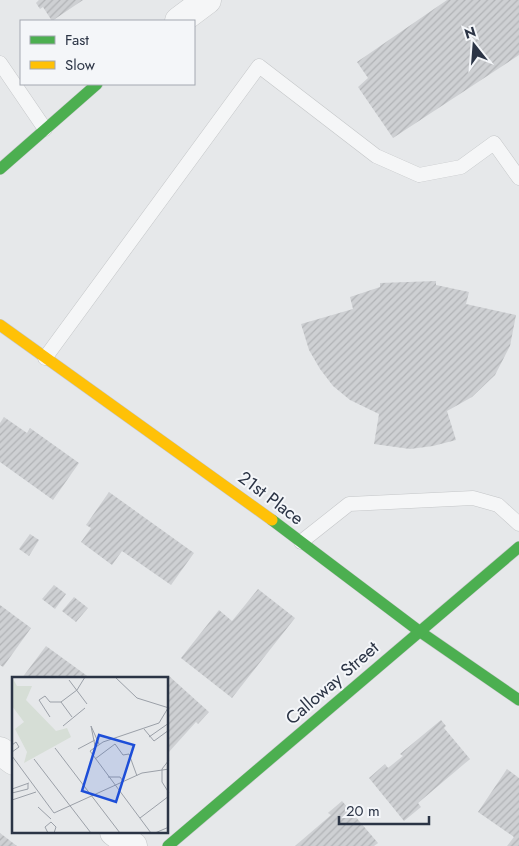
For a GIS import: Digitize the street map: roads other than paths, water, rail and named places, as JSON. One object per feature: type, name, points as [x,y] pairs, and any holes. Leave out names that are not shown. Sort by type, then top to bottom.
[{"type":"street","points":[[180,20],[207,0]]},
{"type":"street","points":[[0,169],[96,85]]},
{"type":"street","name":"21st Place","points":[[0,325],[230,488],[419,631],[519,700]]},
{"type":"street","name":"Calloway Street","points":[[168,846],[519,547]]},
{"type":"street","points":[[0,751],[12,760]]},
{"type":"street","points":[[117,834],[133,846]]},
{"type":"lane","points":[[0,63],[44,129]]},
{"type":"lane","points":[[45,358],[259,66],[376,156],[399,168],[419,175],[460,167],[494,143],[519,178]]},
{"type":"lane","points":[[300,542],[349,504],[473,498],[498,505],[519,524]]}]
